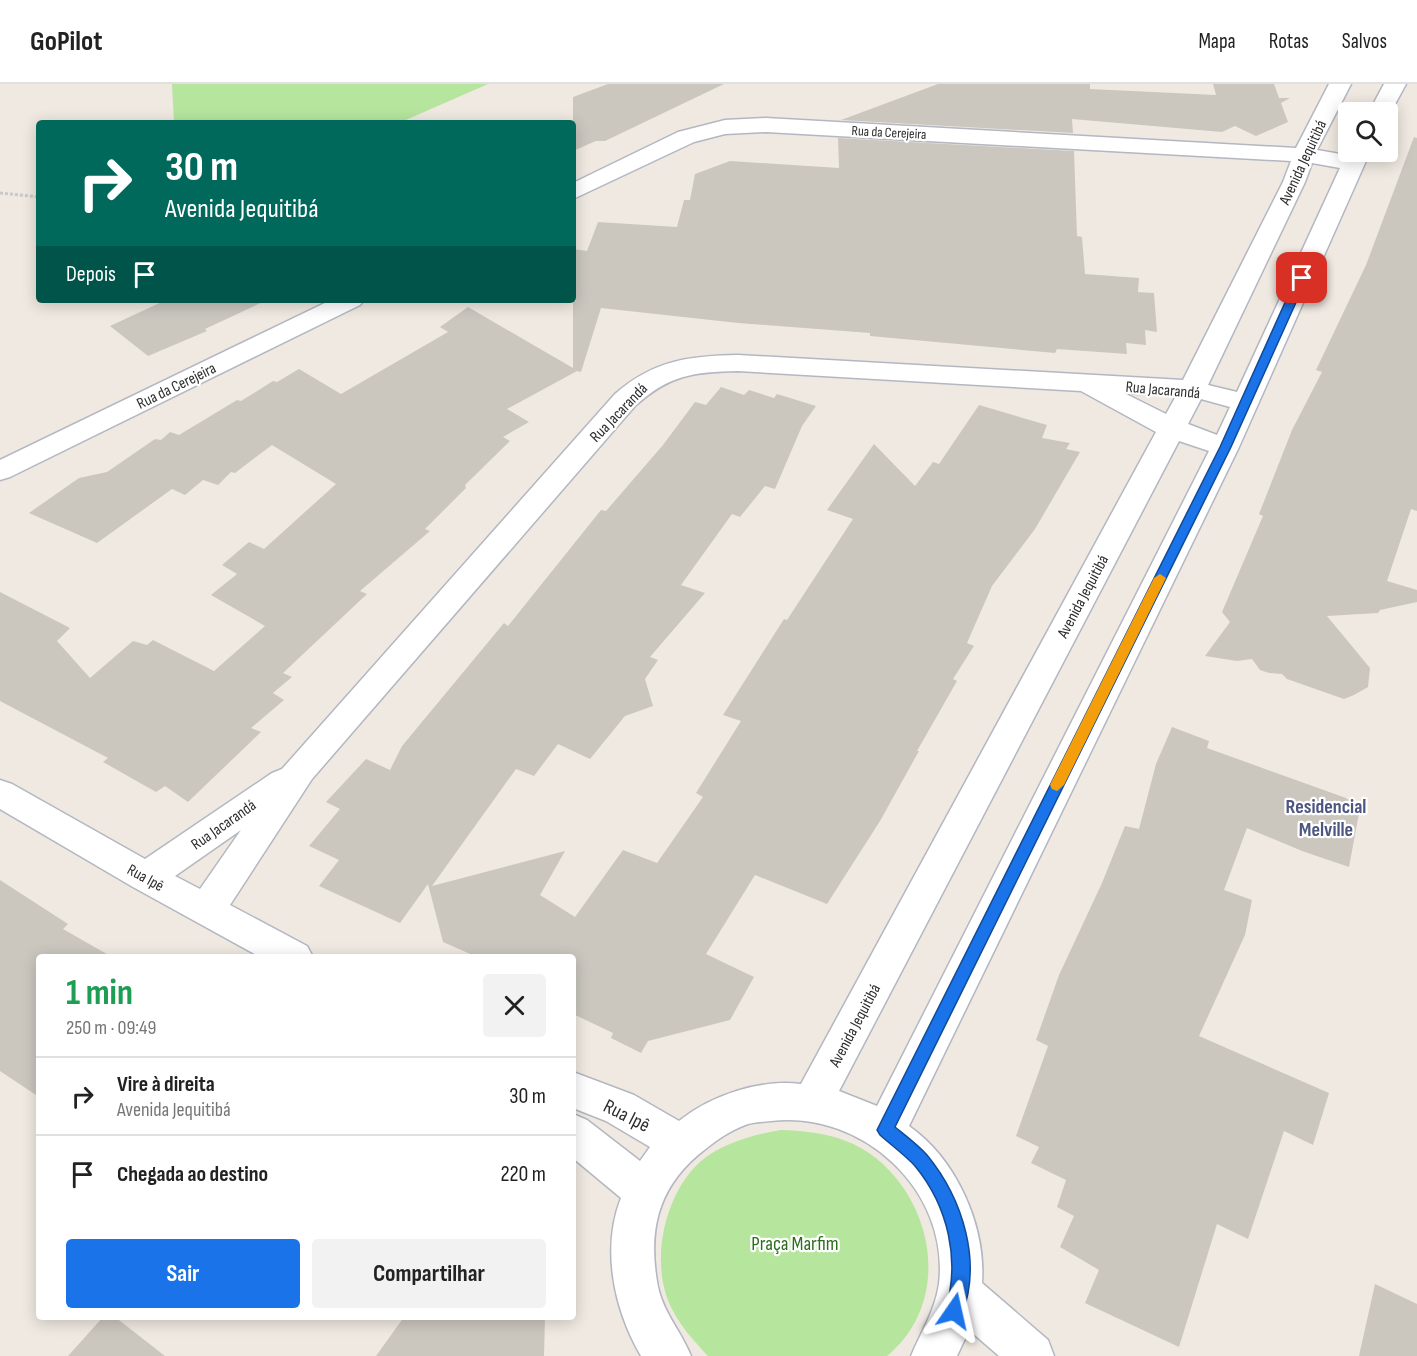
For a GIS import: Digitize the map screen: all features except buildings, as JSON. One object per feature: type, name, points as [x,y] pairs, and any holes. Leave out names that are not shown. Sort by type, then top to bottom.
[{"type":"street","name":"Avenida Jequitibá","points":[[813,1102],[1193,389],[1202,366],[1340,84]]},
{"type":"street","points":[[1385,102],[1395,84]]},
{"type":"street","name":"Rua da Cerejeira","points":[[576,191],[686,137],[725,127],[793,126],[1220,151],[1299,169]]},
{"type":"street","points":[[1299,169],[1338,161]]},
{"type":"street","points":[[886,1130],[1225,447],[1354,162]]},
{"type":"street","points":[[1299,169],[1340,195]]},
{"type":"street","name":"Rua da Cerejeira","points":[[0,471],[345,303]]},
{"type":"street","name":"Rua Jacarandá","points":[[207,909],[300,770],[625,400],[643,382],[659,374],[705,364],[738,363],[1193,389],[1244,402]]},
{"type":"street","name":"Rua Jacarandá","points":[[1080,382],[1171,428],[1225,447]]},
{"type":"street","name":"Rua Jacarandá","points":[[146,877],[300,770]]},
{"type":"street","name":"Rua Ipê","points":[[0,794],[289,954]]},
{"type":"street","name":"Rua Ipê","points":[[576,1091],[620,1108],[680,1143]]},
{"type":"street","points":[[669,1356],[643,1312],[632,1272],[633,1230],[645,1191],[659,1165],[680,1143],[708,1122],[741,1108],[777,1101],[813,1102],[850,1111],[886,1130],[920,1160],[947,1200],[960,1244],[960,1293],[949,1329],[933,1356]]},
{"type":"street","points":[[576,1135],[645,1191]]},
{"type":"street","points":[[960,1293],[1032,1356]]},
{"type":"path","points":[[0,193],[36,197]]},
{"type":"green space","points":[[172,84],[488,84],[406,120],[174,120]]},
{"type":"green space","name":"Praça Marfim","points":[[781,1130],[827,1135],[859,1147],[891,1173],[909,1197],[921,1223],[928,1252],[928,1280],[921,1308],[908,1334],[887,1356],[708,1356],[684,1328],[672,1309],[661,1269],[662,1246],[665,1224],[683,1183],[696,1166],[720,1148],[745,1138]]},
{"type":"slow traffic","points":[[1057,785],[1160,578]]},
{"type":"district","name":"Residencial Melville","points":[[1326,818]]},
{"type":"route","points":[[954,1311],[960,1293],[960,1244],[947,1200],[920,1160],[886,1130],[1225,447],[1302,278]]}]
